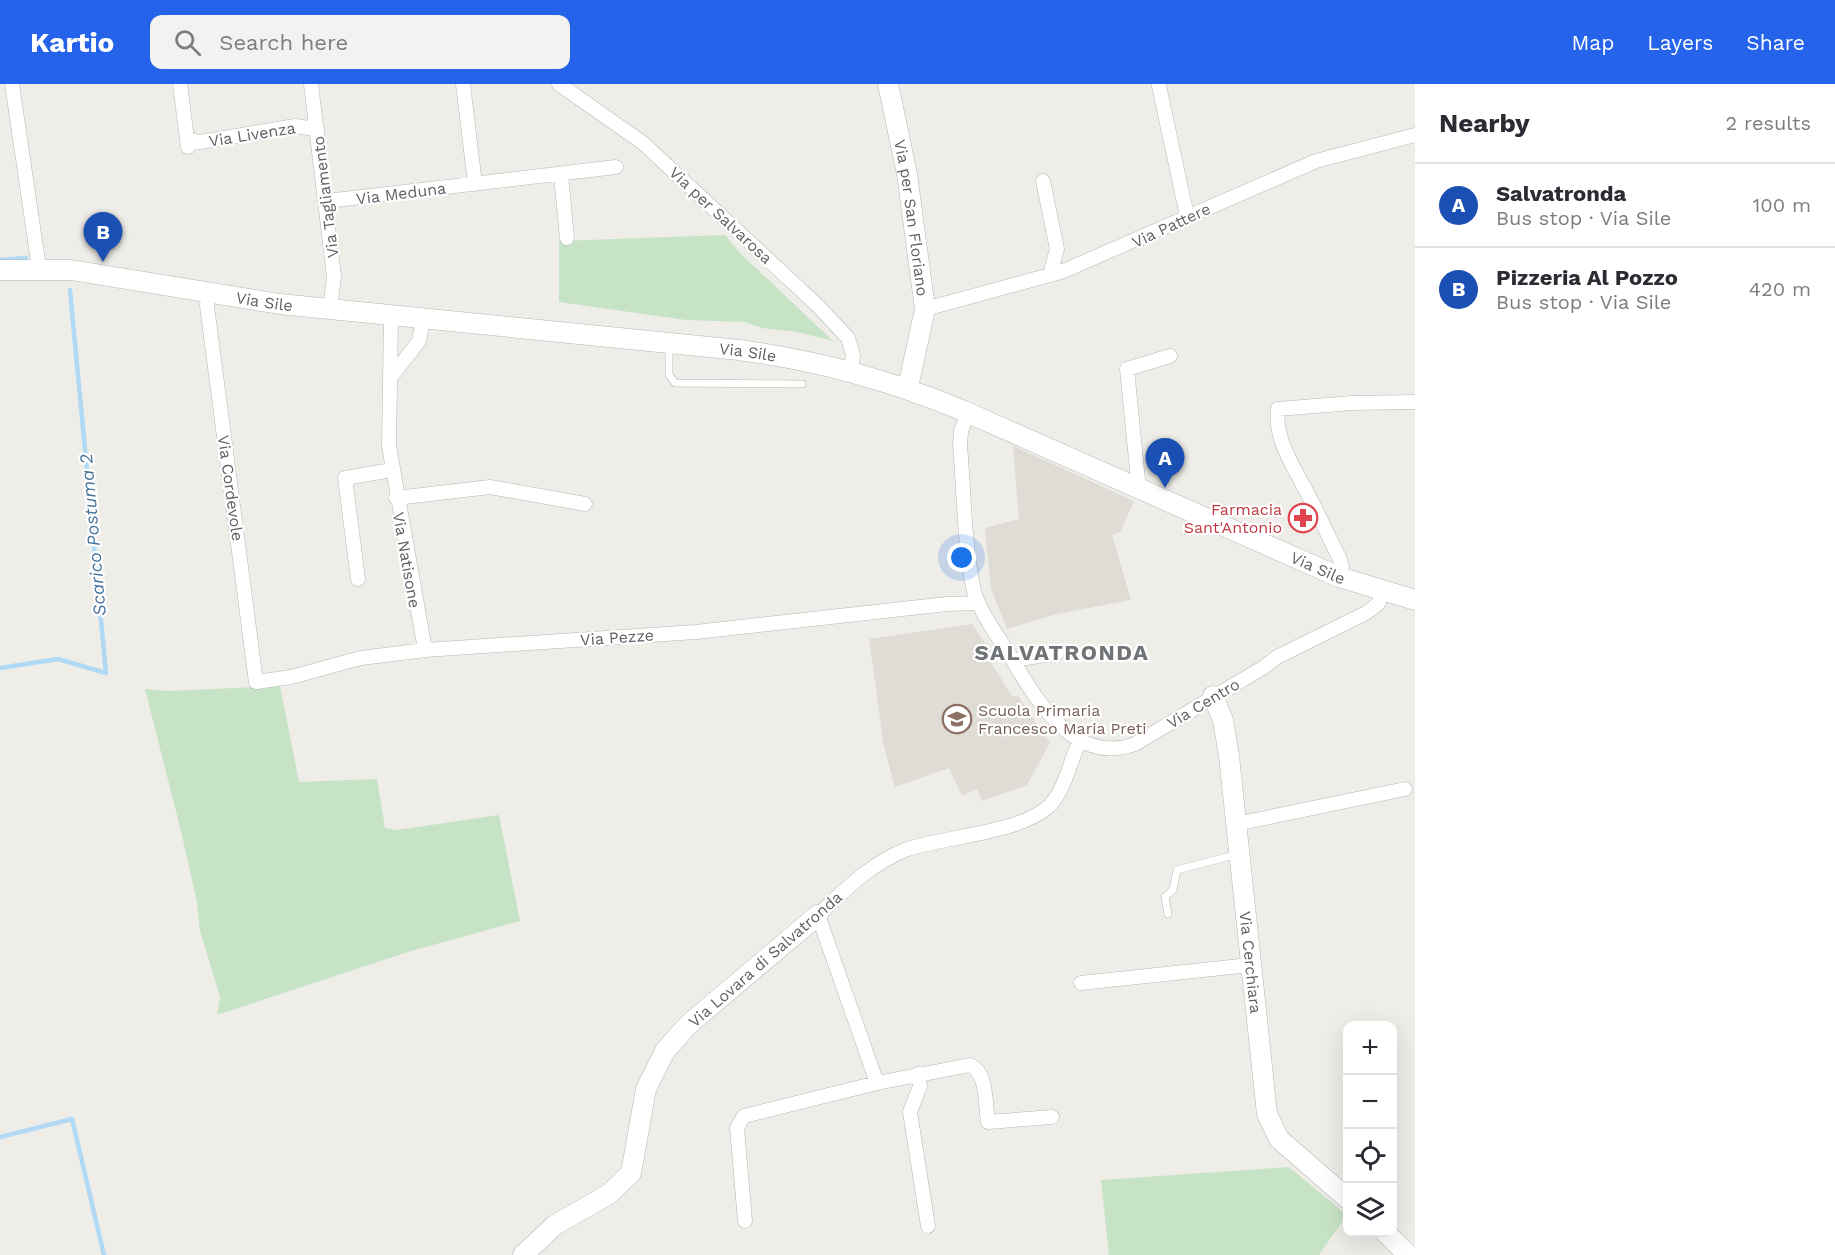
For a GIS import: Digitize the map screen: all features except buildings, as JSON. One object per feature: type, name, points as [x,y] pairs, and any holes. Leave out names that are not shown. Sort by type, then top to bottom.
[{"type":"street","points":[[12,84],[39,268]]},
{"type":"street","name":"Via Livenza","points":[[180,84],[187,143],[295,126],[317,129]]},
{"type":"street","name":"Via Tagliamento","points":[[311,84],[327,201],[334,277],[330,309]]},
{"type":"street","points":[[463,84],[475,184]]},
{"type":"street","name":"Via per Salvarosa","points":[[559,84],[643,142],[818,306],[848,338],[854,355],[851,370]]},
{"type":"street","name":"Via per San Floriano","points":[[888,84],[907,174],[925,309],[908,387]]},
{"type":"street","points":[[1159,86],[1187,216]]},
{"type":"street","name":"Via Pattere","points":[[925,309],[1050,275],[1128,245],[1187,216],[1316,161],[1415,135]]},
{"type":"street","name":"Via Meduna","points":[[327,201],[561,176],[616,167]]},
{"type":"street","points":[[561,176],[567,238]]},
{"type":"street","points":[[1043,181],[1057,249],[1050,275]]},
{"type":"street","name":"Via Sile","points":[[0,270],[39,268],[85,272],[208,293],[330,309],[795,357],[851,370],[908,387],[1339,577],[1415,600]]},
{"type":"street","name":"Via Cordevole","points":[[208,293],[207,306],[256,682]]},
{"type":"street","name":"Via Natisone","points":[[391,316],[388,436],[396,498],[425,650]]},
{"type":"street","points":[[390,379],[419,341],[423,319]]},
{"type":"street","points":[[1139,490],[1127,369],[1170,356]]},
{"type":"street","points":[[1339,577],[1339,557],[1290,463],[1279,423],[1278,409],[1352,403],[1415,402]]},
{"type":"street","name":"Via Centro","points":[[968,413],[961,431],[960,445],[974,589],[980,603],[1047,712],[1059,726],[1080,741],[1106,748],[1128,746],[1259,670],[1277,657],[1371,610],[1378,604],[1383,592]]},
{"type":"street","points":[[358,579],[345,478],[392,470]]},
{"type":"street","points":[[396,498],[490,488],[585,504]]},
{"type":"street","name":"Via Pezze","points":[[256,682],[291,677],[354,659],[425,650],[696,632],[947,604],[980,603]]},
{"type":"street","points":[[1020,659],[1058,653]]},
{"type":"street","name":"Via Cerchiara","points":[[1213,696],[1218,705],[1226,735],[1268,1114],[1279,1139],[1343,1195]]},
{"type":"street","name":"Via Lovara di Salvatronda","points":[[523,1255],[555,1225],[609,1194],[631,1173],[646,1089],[665,1051],[688,1025],[818,915],[862,874],[892,856],[918,846],[1016,822],[1041,812],[1060,791],[1071,757],[1080,741]]},
{"type":"street","points":[[1236,824],[1405,789]]},
{"type":"street","points":[[818,915],[877,1083]]},
{"type":"street","points":[[1081,983],[1250,965]]},
{"type":"street","points":[[745,1221],[737,1128],[744,1116],[877,1083],[970,1065],[977,1068],[982,1078],[988,1122],[1052,1118]]},
{"type":"street","points":[[918,1074],[920,1086],[910,1112],[928,1226]]},
{"type":"street","points":[[1389,1237],[1407,1255]]},
{"type":"lane","points":[[669,344],[670,377],[679,384],[802,384]]},
{"type":"lane","points":[[1168,914],[1165,897],[1173,890],[1177,870],[1238,854]]},
{"type":"shaded area","points":[[1013,446],[1134,501],[1120,532],[1112,535],[1131,600],[1057,614],[1007,629],[991,589],[985,528],[1019,519]]},
{"type":"shaded area","name":"Scuola Primaria Francesco Maria Preti","points":[[972,624],[995,657],[990,661],[1012,696],[1018,696],[1050,743],[1027,785],[982,801],[977,789],[962,796],[949,768],[895,787],[884,747],[869,639]]},
{"type":"green space","points":[[725,235],[741,254],[833,341],[797,332],[762,328],[745,322],[686,320],[559,302],[559,241]]},
{"type":"green space","points":[[280,686],[299,782],[377,779],[385,828],[397,830],[499,815],[520,921],[411,951],[217,1015],[220,997],[200,931],[197,903],[181,831],[145,689],[169,691]]},
{"type":"green space","points":[[1289,1167],[1343,1212],[1343,1221],[1319,1255],[1109,1255],[1101,1180]]},
{"type":"waterway","name":"Scarico Postuma 2","points":[[0,260],[26,258]]},
{"type":"waterway","name":"Scarico Postuma 2","points":[[0,668],[58,659],[106,673],[70,290]]},
{"type":"waterway","name":"Scarico Postuma 2","points":[[0,1137],[72,1119],[104,1255]]},
{"type":"place","name":"Pizzeria Al Pozzo","points":[[103,262]]},
{"type":"place","name":"Salvatronda","points":[[1165,488]]},
{"type":"place","name":"Farmacia Sant'Antonio","points":[[1303,518]]},
{"type":"place","name":"Scuola Primaria Francesco Maria Preti","points":[[957,719]]},
{"type":"district","name":"SALVATRONDA","points":[[1062,652]]}]
